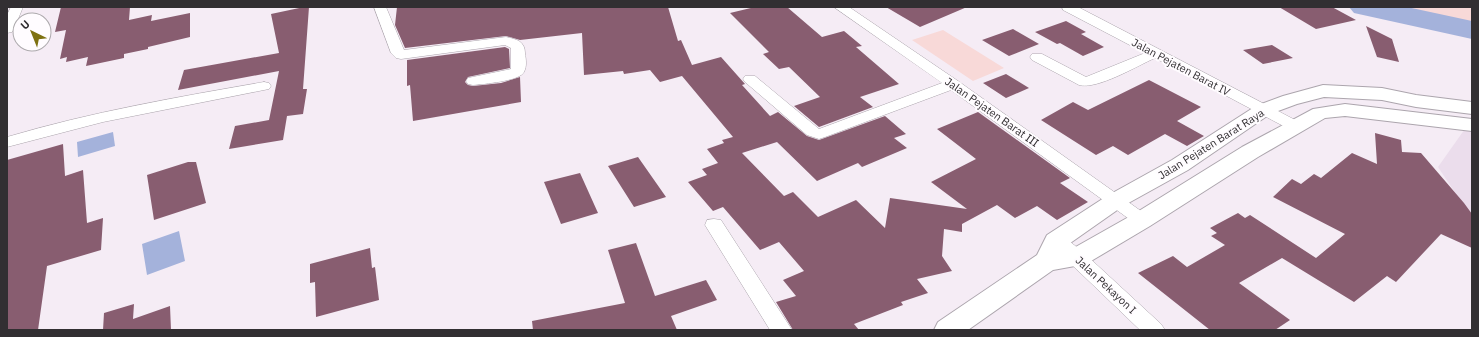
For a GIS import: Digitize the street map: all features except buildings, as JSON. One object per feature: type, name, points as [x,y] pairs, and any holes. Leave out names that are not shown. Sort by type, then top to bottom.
[{"type":"street","points":[[7,29],[17,7]]},
{"type":"street","points":[[380,7],[398,53],[401,55],[506,41],[515,44],[518,47],[519,66],[517,72],[510,75],[473,81]]},
{"type":"street","name":"Jalan Pejaten Barat III","points":[[840,7],[953,84],[1142,220]]},
{"type":"street","name":"Jalan Pejaten Barat IV","points":[[1068,7],[1295,126]]},
{"type":"street","points":[[1038,57],[1084,82],[1091,81],[1156,53]]},
{"type":"street","points":[[750,79],[813,132],[819,134],[953,84]]},
{"type":"street","points":[[7,142],[59,126],[122,111],[264,86]]},
{"type":"street","name":"Jalan Pejaten Barat Raya","points":[[948,330],[1115,201],[1180,165],[1263,110],[1290,100],[1322,91],[1382,94],[1416,101],[1472,108]]},
{"type":"street","name":"Jalan Pejaten Barat Raya","points":[[1052,251],[1078,258],[1295,126],[1320,113],[1345,110],[1472,125]]},
{"type":"street","points":[[714,225],[781,330]]},
{"type":"street","name":"Jalan Pekayon I","points":[[1078,258],[1154,330]]},
{"type":"shaded area","points":[[1403,7],[1472,7],[1472,24]]},
{"type":"shaded area","points":[[943,30],[1004,68],[973,81],[912,40]]},
{"type":"shaded area","points":[[1467,126],[1472,127],[1472,218],[1438,167]]},
{"type":"water","points":[[113,132],[115,146],[78,157],[77,142]]},
{"type":"water","points":[[179,231],[185,261],[147,275],[142,244]]},
{"type":"waterway","points":[[1364,7],[1472,30]]}]
